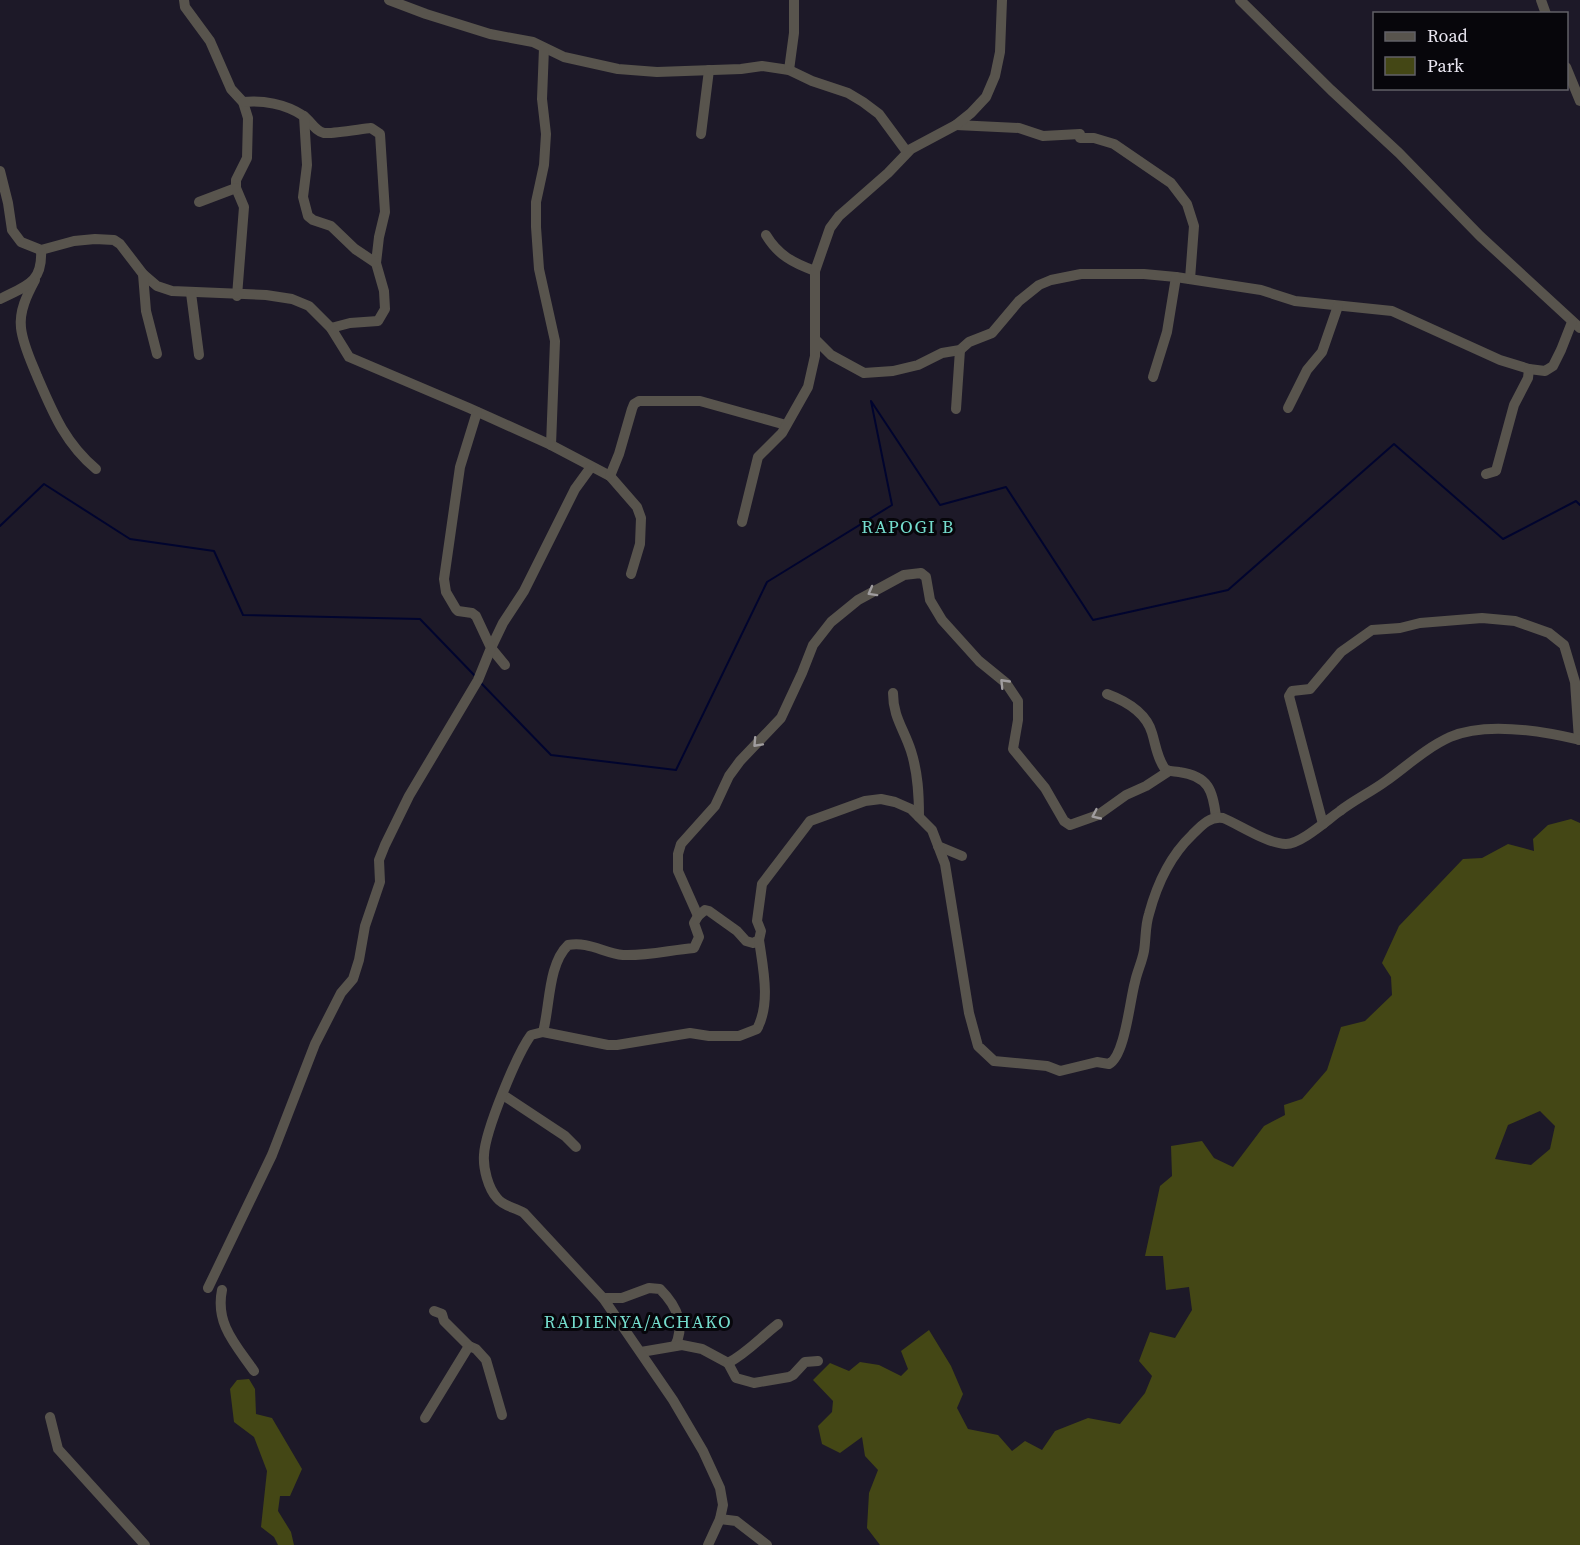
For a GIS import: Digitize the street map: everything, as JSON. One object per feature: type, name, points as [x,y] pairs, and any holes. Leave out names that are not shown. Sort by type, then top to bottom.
[{"type":"street","points":[[184,0],[185,7],[210,41],[231,89],[243,102],[248,118],[247,158],[237,175],[236,188],[244,207],[237,296]]},
{"type":"street","points":[[389,0],[490,34],[533,42],[564,57],[638,72],[762,66],[789,70],[812,81],[848,93],[863,102],[879,114],[908,152]]},
{"type":"street","points":[[789,70],[794,33],[794,0]]},
{"type":"street","points":[[741,522],[758,457],[786,425],[808,387],[814,362],[815,271],[830,228],[839,216],[888,174],[908,152],[918,144],[956,125],[986,97],[995,76],[1000,52],[1002,0]]},
{"type":"street","points":[[815,339],[831,355],[864,373],[893,371],[918,365],[942,353],[960,350],[969,342],[992,333],[1019,301],[1039,285],[1051,280],[1081,274],[1144,274],[1261,290],[1294,301],[1392,311],[1500,360],[1529,369],[1545,371],[1553,366],[1576,325],[1480,236],[1399,153],[1308,68],[1240,0]]},
{"type":"street","points":[[544,48],[542,99],[546,134],[544,165],[536,202],[536,238],[543,291],[555,341],[551,445]]},
{"type":"street","points":[[701,134],[709,70]]},
{"type":"street","points":[[1568,72],[1580,101]]},
{"type":"street","points":[[243,102],[260,101],[278,105],[304,115],[313,126],[324,133],[371,128],[380,134],[386,212],[379,237],[376,263],[384,291],[385,309],[378,321],[350,323],[331,328]]},
{"type":"street","points":[[304,115],[307,165],[303,197],[308,216],[331,226],[355,249],[376,263]]},
{"type":"street","points":[[956,125],[1019,128],[1043,136],[1080,136],[1114,144],[1171,183],[1187,204],[1194,226],[1190,279]]},
{"type":"street","points":[[0,171],[12,230],[21,242],[41,250],[74,241],[114,240],[120,244],[142,274],[158,286],[172,291],[292,298],[309,306],[331,328],[349,357],[422,386],[551,445],[610,476],[637,507],[641,518],[640,544],[631,574]]},
{"type":"street","points":[[199,202],[236,188]]},
{"type":"street","points":[[766,235],[784,257],[815,271]]},
{"type":"street","points":[[41,250],[40,273],[24,303],[21,328],[29,357],[56,420],[72,443],[96,469]]},
{"type":"street","points":[[142,274],[146,311],[157,354]]},
{"type":"street","points":[[1153,377],[1167,332],[1176,277]]},
{"type":"street","points":[[0,299],[35,280]]},
{"type":"street","points":[[191,293],[199,355]]},
{"type":"street","points":[[1288,408],[1307,370],[1326,345],[1338,306]]},
{"type":"street","points":[[956,409],[960,350]]},
{"type":"street","points":[[1486,474],[1496,471],[1514,405],[1528,378],[1529,369]]},
{"type":"street","points":[[610,476],[632,409],[639,400],[700,401],[786,425]]},
{"type":"street","points":[[477,412],[460,467],[444,579],[446,592],[456,609],[476,616],[491,648],[506,665]]},
{"type":"street","points":[[208,1288],[272,1155],[315,1044],[341,993],[353,979],[365,926],[380,882],[379,860],[385,844],[409,796],[478,680],[503,623],[524,591],[575,489],[591,467]]},
{"type":"street","points":[[698,916],[678,871],[678,854],[681,844],[715,806],[729,776],[740,762],[781,718],[813,645],[831,622],[858,600],[904,575],[921,573],[926,577],[930,600],[942,620],[979,661],[1006,683],[1018,701],[1018,720],[1013,749],[1045,788],[1064,821],[1070,825],[1098,815],[1126,795],[1146,786],[1169,771]]},
{"type":"street","points":[[708,1545],[720,1519],[723,1504],[720,1488],[703,1451],[673,1400],[603,1298],[524,1213],[515,1207],[503,1204],[492,1191],[484,1165],[486,1142],[503,1095],[531,1035],[543,1032],[617,1046],[690,1033],[709,1036],[739,1036],[757,1029],[762,1020],[765,988],[757,921],[762,884],[810,821],[865,801],[881,800],[895,802],[911,809],[932,830],[945,864],[969,1013],[978,1046],[994,1061],[1047,1066],[1060,1071],[1097,1062],[1109,1064],[1115,1060],[1125,1030],[1134,983],[1143,953],[1148,916],[1166,866],[1176,851],[1205,822],[1216,817],[1279,843],[1293,843],[1323,824],[1342,809],[1362,798],[1410,762],[1451,736],[1508,729],[1541,731],[1580,740],[1575,682],[1564,645],[1549,633],[1515,621],[1482,618],[1372,630],[1341,652],[1310,689],[1292,691],[1289,696],[1323,824]]},
{"type":"street","points":[[893,693],[893,708],[911,751],[919,788],[919,817]]},
{"type":"street","points":[[1107,694],[1131,705],[1150,725],[1156,752],[1165,770],[1195,776],[1208,784],[1214,799],[1216,817]]},
{"type":"street","points":[[938,846],[962,856]]},
{"type":"street","points":[[543,1032],[554,974],[561,955],[568,945],[578,943],[616,954],[647,956],[694,948],[699,937],[694,923],[705,910],[736,931],[746,941],[753,943],[759,940]]},
{"type":"street","points":[[503,1095],[565,1136],[576,1147]]},
{"type":"street","points":[[603,1298],[622,1298],[649,1288],[660,1289],[674,1305],[678,1314],[680,1334],[675,1346]]},
{"type":"street","points":[[222,1290],[219,1306],[228,1334],[254,1371]]},
{"type":"street","points":[[434,1311],[441,1314],[444,1321],[486,1360],[502,1415]]},
{"type":"street","points":[[728,1363],[744,1354],[760,1337],[778,1324]]},
{"type":"street","points":[[425,1418],[470,1346]]},
{"type":"street","points":[[641,1352],[675,1346],[702,1349],[728,1363],[736,1378],[754,1383],[789,1377],[794,1375],[805,1362],[818,1361]]},
{"type":"street","points":[[50,1417],[58,1449],[145,1545]]},
{"type":"street","points":[[720,1519],[735,1521],[767,1545]]},
{"type":"green space","points":[[1571,819],[1580,823],[1580,1545],[880,1545],[867,1528],[869,1493],[878,1470],[865,1456],[862,1437],[840,1453],[822,1444],[818,1426],[832,1412],[833,1401],[813,1380],[830,1363],[849,1371],[860,1362],[879,1365],[901,1376],[908,1369],[901,1351],[929,1330],[951,1366],[963,1394],[957,1408],[968,1429],[998,1435],[1012,1451],[1025,1441],[1042,1450],[1055,1431],[1088,1418],[1120,1424],[1145,1393],[1152,1376],[1139,1361],[1150,1332],[1175,1338],[1192,1310],[1189,1287],[1166,1290],[1163,1256],[1145,1256],[1160,1186],[1172,1176],[1171,1146],[1202,1141],[1214,1158],[1233,1167],[1264,1126],[1285,1115],[1284,1105],[1302,1099],[1327,1070],[1341,1027],[1365,1021],[1392,995],[1391,977],[1382,963],[1399,926],[1463,859],[1482,858],[1508,844],[1534,851],[1533,839],[1548,825]],"holes":[[[1540,1111],[1555,1126],[1550,1149],[1531,1165],[1495,1159],[1508,1125]]]},
{"type":"green space","points":[[249,1379],[255,1389],[256,1414],[272,1418],[302,1469],[290,1496],[280,1496],[278,1511],[291,1532],[294,1545],[278,1545],[274,1537],[261,1527],[267,1471],[254,1437],[234,1422],[230,1389],[237,1380]]},
{"type":"waterway","points":[[480,682],[551,755],[676,770],[767,582],[892,505],[871,401],[940,505],[1006,487],[1093,620],[1228,590],[1394,444],[1503,539],[1576,501],[1580,505]]},
{"type":"waterway","points":[[0,526],[44,484],[130,539],[214,551],[243,615],[420,619],[476,677]]},
{"type":"district","name":"RAPOGI B","points":[[908,527]]},
{"type":"district","name":"RADIENYA/ACHAKO","points":[[638,1322]]}]
